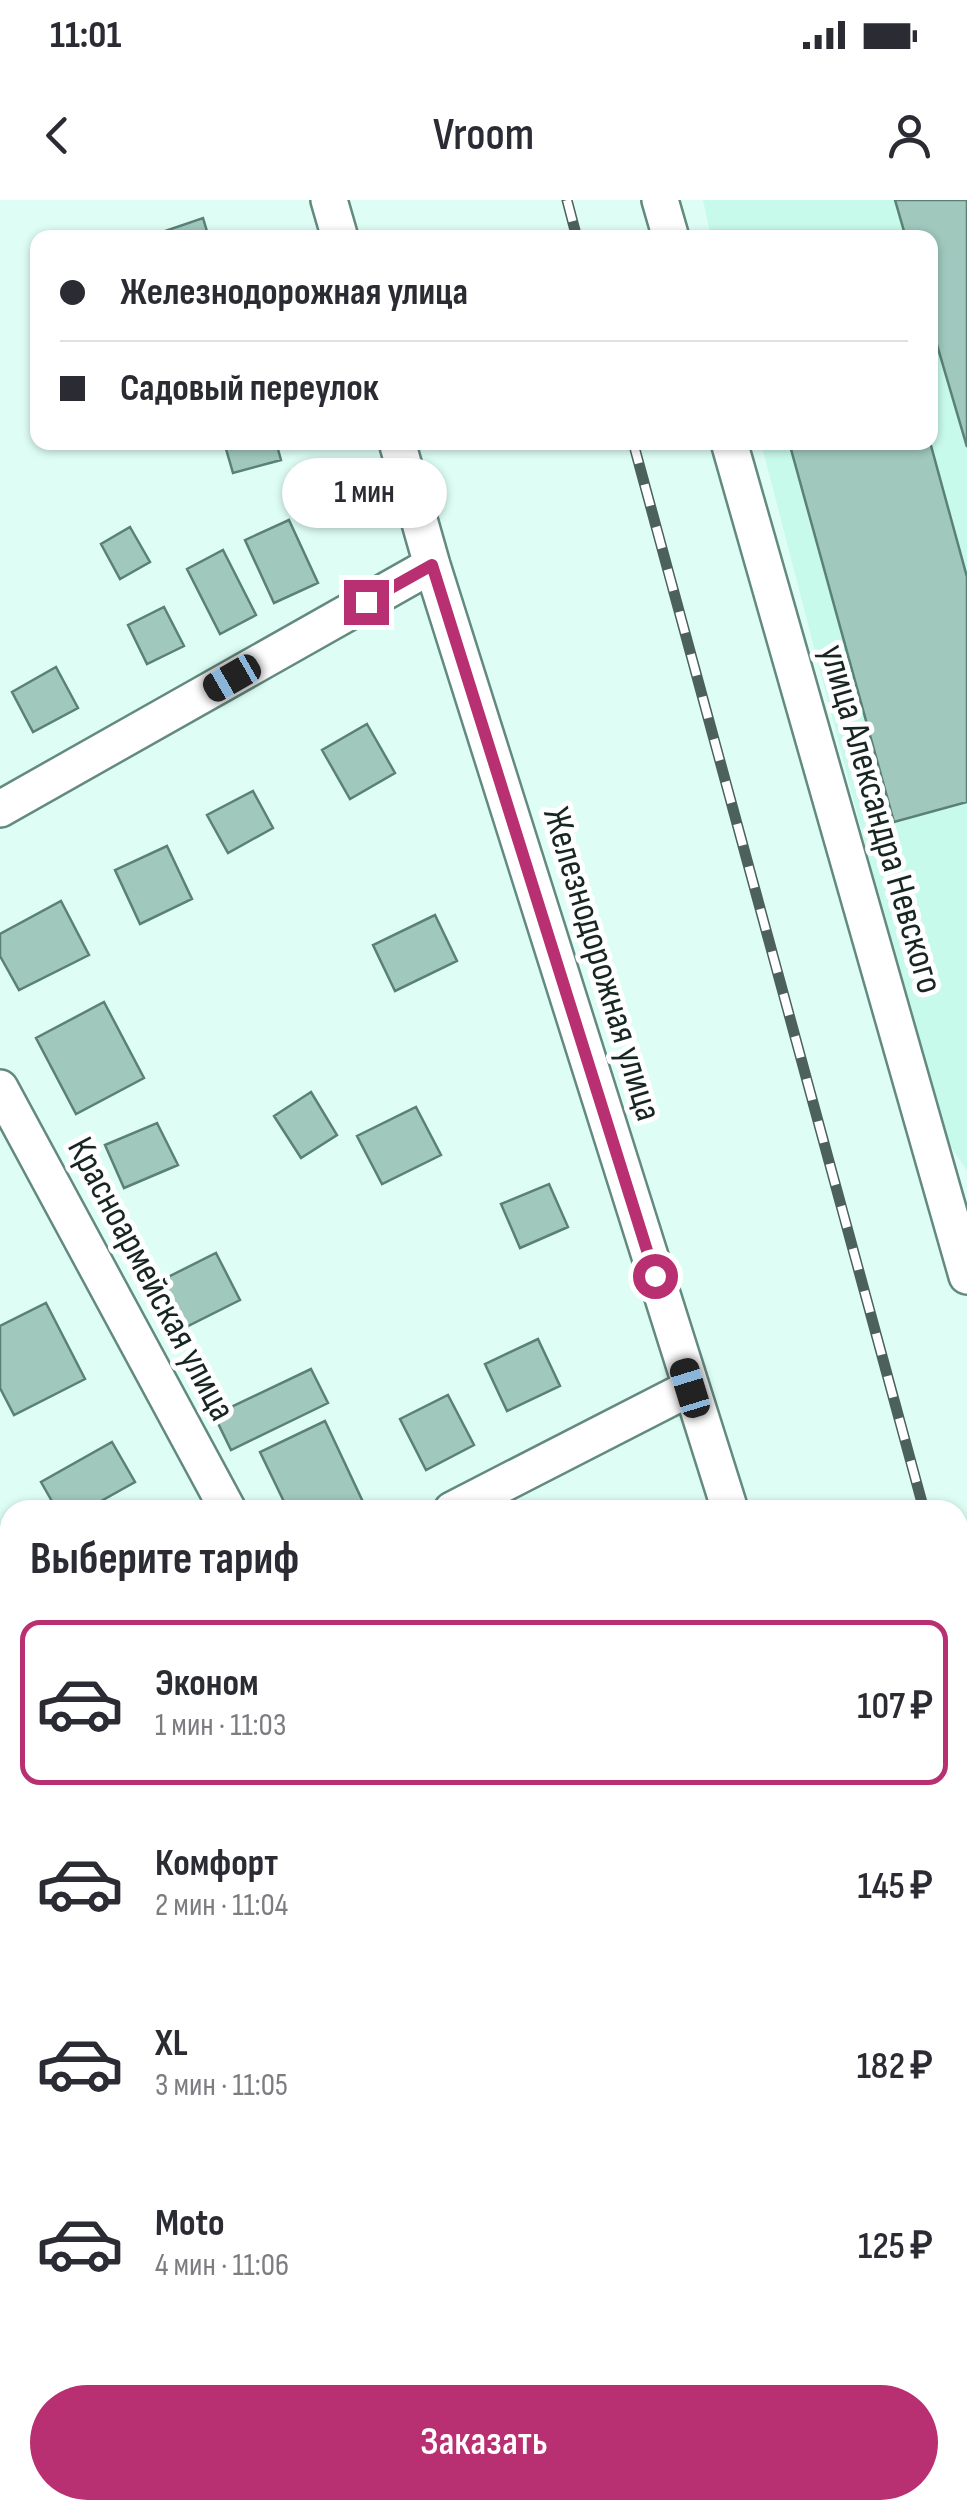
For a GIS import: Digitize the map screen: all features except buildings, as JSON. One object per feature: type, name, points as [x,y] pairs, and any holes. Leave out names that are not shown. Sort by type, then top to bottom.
[{"type":"street","points":[[329,200],[338,230]]},
{"type":"street","points":[[660,200],[669,230]]},
{"type":"street","name":"Железнодорожная улица","points":[[400,450],[432,565],[727,1500]]},
{"type":"street","name":"улица Александра Невского","points":[[732,450],[967,1276]]},
{"type":"street","points":[[0,809],[432,565]]},
{"type":"street","name":"Красноармейская улица","points":[[0,1088],[223,1500]]},
{"type":"street","points":[[472,1500],[690,1388]]},
{"type":"shaded area","points":[[703,200],[967,200],[967,1171],[939,1129],[763,450],[938,450],[938,230],[709,230]]},
{"type":"railway","points":[[567,200],[575,230]]},
{"type":"railway","points":[[635,450],[921,1500]]},
{"type":"route","points":[[366,602],[432,565],[655,1276]]}]
